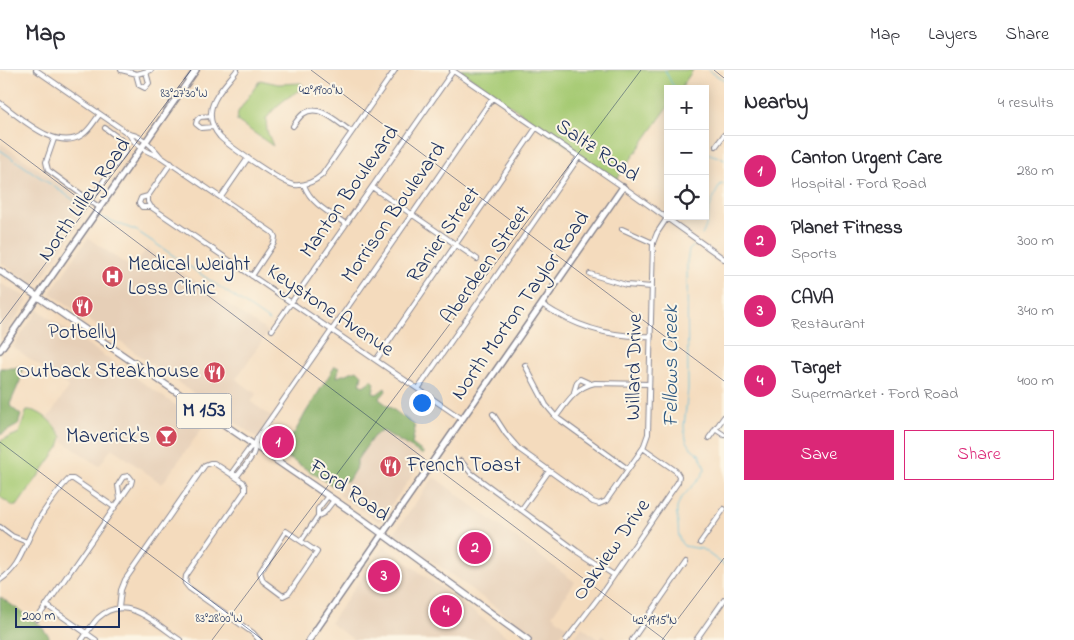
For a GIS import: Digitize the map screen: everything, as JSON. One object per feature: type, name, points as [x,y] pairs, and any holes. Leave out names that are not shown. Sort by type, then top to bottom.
[{"type":"main road","name":"Ford Road","points":[[0,271],[382,533],[528,640]]},
{"type":"street","points":[[36,70],[118,127],[146,141],[161,157]]},
{"type":"street","points":[[44,75],[47,70]]},
{"type":"street","points":[[121,70],[136,74],[148,71],[149,83],[145,88],[139,85],[136,74]]},
{"type":"street","name":"North Lilley Road","points":[[0,350],[196,70]]},
{"type":"street","points":[[237,70],[212,105],[213,127],[219,136],[248,158],[285,182],[295,185],[313,181],[322,174],[395,70]]},
{"type":"street","name":"Saltz Road","points":[[452,70],[664,216]]},
{"type":"street","name":"Manton Boulevard","points":[[272,330],[452,70]]},
{"type":"street","name":"Morrison Boulevard","points":[[233,475],[233,472],[254,445],[492,99]]},
{"type":"street","points":[[0,103],[54,139],[66,140],[77,138],[88,130],[100,114]]},
{"type":"street","points":[[293,126],[304,114],[317,111],[326,114],[352,132]]},
{"type":"street","points":[[211,116],[200,118],[196,124],[202,128],[213,127]]},
{"type":"street","points":[[113,134],[118,127]]},
{"type":"street","points":[[90,200],[126,150],[124,142],[105,128]]},
{"type":"street","name":"Ranier Street","points":[[376,360],[536,128]]},
{"type":"street","points":[[129,134],[130,138],[141,148],[171,163],[272,231],[275,237],[274,243],[252,276]]},
{"type":"street","points":[[716,146],[724,135]]},
{"type":"street","points":[[54,139],[46,162],[48,170],[100,208]]},
{"type":"street","points":[[222,197],[248,158]]},
{"type":"street","name":"Aberdeen Street","points":[[418,389],[579,158]]},
{"type":"street","points":[[151,207],[148,202],[148,196],[171,163]]},
{"type":"street","points":[[304,184],[314,202],[346,224]]},
{"type":"street","points":[[372,187],[477,259]]},
{"type":"street","name":"North Morton Taylor Road","points":[[309,640],[623,187]]},
{"type":"street","points":[[148,196],[141,198],[139,203],[142,207],[151,207]]},
{"type":"street","name":"Keystone Avenue","points":[[151,207],[462,419]]},
{"type":"street","name":"Willard Drive","points":[[549,471],[593,502],[601,503],[607,499],[644,448],[648,434],[653,243],[666,220]]},
{"type":"street","name":"Saltz Road","points":[[670,220],[724,259]]},
{"type":"street","points":[[622,229],[653,243]]},
{"type":"street","points":[[590,274],[626,285],[652,287]]},
{"type":"street","points":[[543,305],[568,320],[592,330],[622,336],[651,336]]},
{"type":"street","points":[[525,365],[546,405],[556,417],[628,469]]},
{"type":"street","points":[[556,417],[573,394],[578,380],[582,379],[591,384]]},
{"type":"street","points":[[573,394],[591,384],[649,384]]},
{"type":"street","points":[[493,414],[514,444],[549,471],[521,510]]},
{"type":"street","points":[[709,438],[724,417]]},
{"type":"street","points":[[716,429],[724,435]]},
{"type":"street","name":"Oakview Drive","points":[[566,640],[614,575],[678,482],[679,476],[676,471],[644,448]]},
{"type":"street","points":[[461,460],[471,473],[614,575]]},
{"type":"street","points":[[119,608],[121,590],[125,580],[205,465],[210,462],[233,475],[244,484],[244,493],[186,576],[185,583],[189,588],[257,636],[259,640]]},
{"type":"street","points":[[37,619],[132,482],[132,478],[129,476],[123,477],[118,485],[120,498]]},
{"type":"street","points":[[0,580],[18,562],[36,525],[69,479],[74,479],[114,507]]},
{"type":"street","points":[[301,540],[318,516],[318,509],[328,496]]},
{"type":"street","points":[[318,516],[324,514],[334,500]]},
{"type":"street","points":[[700,543],[724,509]]},
{"type":"street","points":[[0,527],[12,536],[27,542]]},
{"type":"street","points":[[286,531],[301,540],[317,552],[290,593],[283,596],[263,581],[260,575],[260,568],[286,531]]},
{"type":"street","points":[[632,640],[686,562]]},
{"type":"street","points":[[696,640],[724,600]]},
{"type":"street","points":[[46,605],[96,640]]},
{"type":"street","points":[[82,640],[102,614],[119,608],[130,608],[140,612],[180,640]]},
{"type":"shaded area","points":[[0,143],[92,206],[36,286],[0,262]]},
{"type":"shaded area","points":[[88,238],[133,269],[147,248],[268,332],[236,379],[256,394],[251,402],[275,419],[271,426],[289,439],[279,453],[50,293]]},
{"type":"shaded area","points":[[0,283],[26,297],[27,302],[0,340]]},
{"type":"shaded area","points":[[38,310],[197,420],[203,427],[162,484],[112,448],[99,466],[64,442],[56,426],[47,419],[69,387],[13,347]]},
{"type":"shaded area","points":[[383,431],[424,459],[379,522],[339,495],[357,466],[357,460],[373,437]]},
{"type":"shaded area","points":[[434,477],[575,582],[552,615],[567,627],[557,640],[541,640],[394,533]]},
{"type":"shaded area","points":[[384,546],[512,640],[354,640],[330,623]]},
{"type":"shaded area","points":[[582,627],[599,640],[573,640]]},
{"type":"shaded area","points":[[603,635],[610,640],[599,640]]},
{"type":"green space","points":[[460,70],[693,70],[683,85],[664,85],[664,113],[616,180]]},
{"type":"green space","points":[[260,80],[278,84],[301,83],[305,88],[283,101],[266,119],[267,131],[273,146],[237,121],[238,112]]},
{"type":"green space","points":[[20,366],[23,368],[20,381],[10,404],[21,415],[18,425],[0,435],[0,368]]},
{"type":"green space","points":[[335,366],[339,368],[337,377],[357,370],[362,375],[360,384],[363,386],[372,380],[375,383],[373,393],[377,394],[385,388],[386,391],[379,399],[414,425],[412,444],[424,453],[423,455],[383,431],[373,437],[357,460],[357,466],[348,481],[343,481],[333,486],[284,455],[281,448],[295,432]]},
{"type":"green space","points":[[27,410],[43,415],[52,423],[62,437],[59,447],[17,506],[13,506],[0,497],[0,441],[19,433]]},
{"type":"green space","points":[[0,597],[39,624],[49,636],[49,640],[0,640]]},
{"type":"waterway","name":"Fellows Creek","points":[[665,70],[673,85]]},
{"type":"waterway","points":[[708,70],[724,80]]},
{"type":"waterway","points":[[0,150],[87,209]]},
{"type":"waterway","name":"Fellows Creek","points":[[709,154],[724,160]]},
{"type":"waterway","name":"Fellows Creek","points":[[702,235],[714,197],[721,184],[724,184]]},
{"type":"waterway","points":[[99,216],[137,231],[270,321]]},
{"type":"waterway","name":"Fellows Creek","points":[[694,246],[689,250],[687,262],[688,389],[684,426],[686,439],[691,448],[700,455],[705,469],[679,503],[677,510],[678,533],[680,541],[684,546],[702,549],[724,565]]},
{"type":"place","name":"Medical Weight Loss Clinic","points":[[112,277]]},
{"type":"place","name":"Potbelly","points":[[82,306]]},
{"type":"place","name":"Outback Steakhouse","points":[[215,372]]},
{"type":"place","name":"Maverick's","points":[[166,437]]},
{"type":"place","name":"Canton Urgent Care","points":[[278,442]]},
{"type":"place","name":"French Toast","points":[[391,466]]},
{"type":"place","name":"Planet Fitness","points":[[475,548]]},
{"type":"place","name":"CAVA","points":[[384,576]]},
{"type":"place","name":"Target","points":[[446,611]]}]
